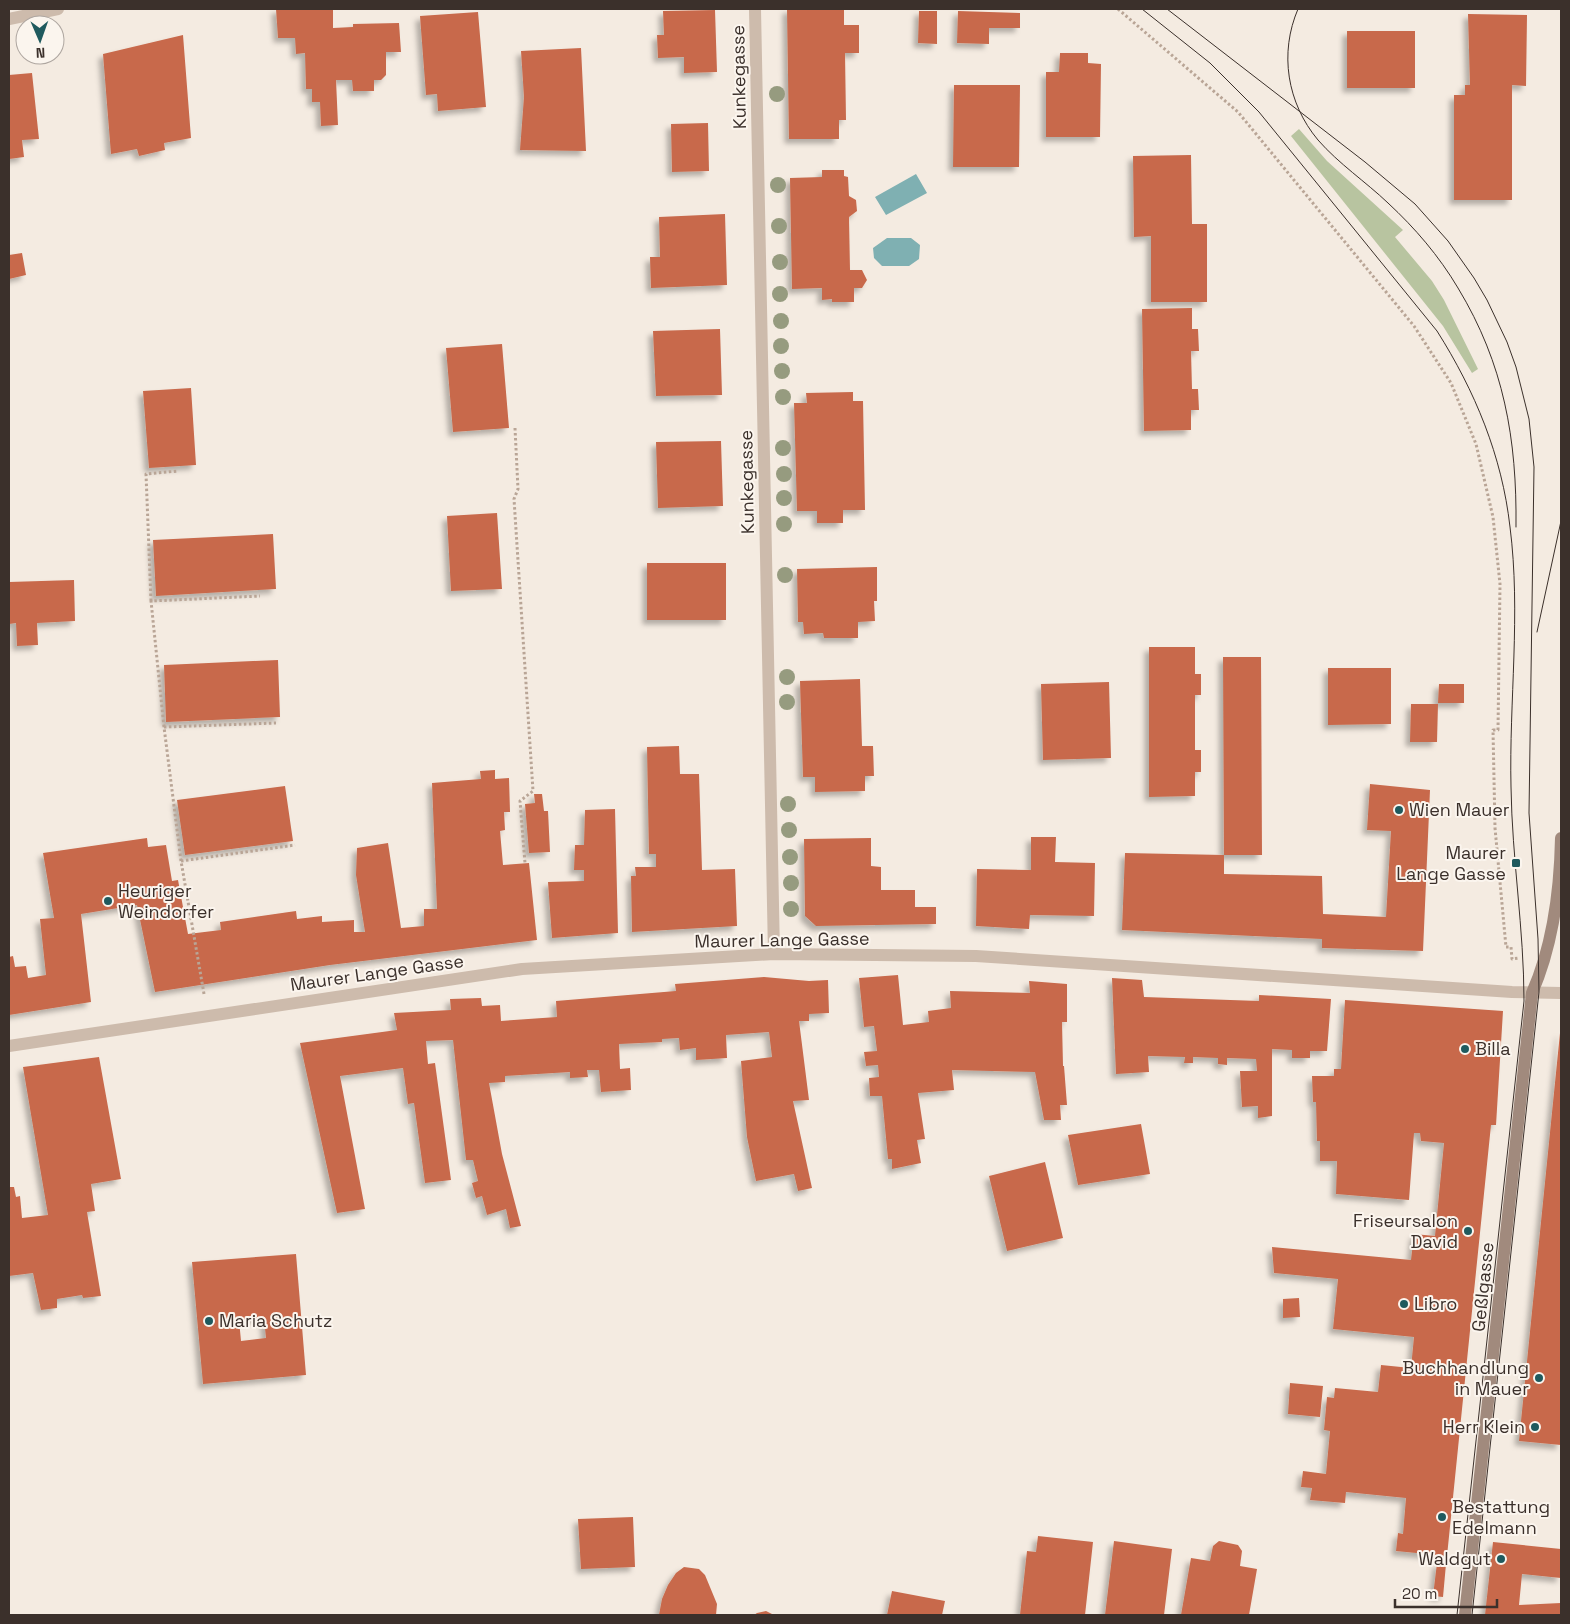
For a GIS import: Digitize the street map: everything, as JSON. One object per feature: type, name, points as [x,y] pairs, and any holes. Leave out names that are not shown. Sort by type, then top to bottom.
[{"type":"street","points":[[9,19],[58,9]]},
{"type":"street","name":"Kunkegasse","points":[[755,9],[774,954]]},
{"type":"street","name":"Geßlgasse","points":[[1465,1615],[1532,993],[1545,958],[1556,906],[1561,838]]},
{"type":"street","name":"Maurer Lange Gasse","points":[[9,1046],[522,969],[774,954],[976,956],[1532,993],[1561,993]]},
{"type":"path","points":[[1118,9],[1238,112],[1414,326],[1454,392],[1476,444],[1493,517],[1500,584],[1498,730],[1493,730],[1494,784],[1506,947],[1511,947]]},
{"type":"path","points":[[515,428],[518,489],[514,499],[533,792],[520,801],[525,863]]},
{"type":"path","points":[[178,471],[146,474],[151,601],[164,727],[181,861],[208,1016]]},
{"type":"path","points":[[151,601],[260,596]]},
{"type":"path","points":[[164,727],[276,723]]},
{"type":"path","points":[[181,861],[295,845]]},
{"type":"green space","points":[[1299,129],[1327,161],[1403,230],[1395,237],[1432,281],[1444,300],[1478,369],[1472,373],[1443,326],[1291,136]]},
{"type":"water","points":[[916,174],[927,193],[886,215],[875,197]]},
{"type":"water","points":[[887,238],[911,238],[920,245],[919,259],[909,266],[882,266],[874,258],[873,248]]},
{"type":"building","points":[[276,9],[333,9],[333,28],[353,27],[353,24],[399,23],[401,52],[386,52],[386,75],[381,80],[374,80],[374,91],[353,91],[352,80],[336,80],[338,125],[321,126],[320,102],[312,102],[312,89],[306,89],[305,53],[296,54],[295,38],[278,38]]},
{"type":"building","points":[[787,9],[844,9],[844,25],[859,25],[859,53],[845,53],[846,120],[839,120],[839,139],[789,139]]},
{"type":"building","points":[[715,10],[717,72],[684,73],[684,57],[658,58],[657,35],[664,35],[663,11]]},
{"type":"building","points":[[919,11],[937,11],[937,44],[918,43]]},
{"type":"building","points":[[958,11],[1020,13],[1020,28],[989,28],[989,44],[957,43]]},
{"type":"building","points":[[478,12],[486,107],[438,111],[437,94],[426,95],[420,16]]},
{"type":"building","points":[[1468,14],[1527,15],[1526,86],[1512,85],[1512,200],[1454,200],[1454,95],[1465,95],[1465,85],[1470,85]]},
{"type":"building","points":[[1347,31],[1415,31],[1415,88],[1347,88]]},
{"type":"building","points":[[183,35],[191,138],[164,143],[165,150],[139,156],[137,149],[111,154],[103,54]]},
{"type":"building","points":[[581,48],[586,151],[520,150],[524,97],[521,51]]},
{"type":"building","points":[[1060,53],[1088,53],[1088,63],[1101,64],[1100,137],[1046,137],[1046,72],[1059,72]]},
{"type":"building","points":[[32,73],[39,139],[22,140],[24,157],[9,159],[9,75]]},
{"type":"building","points":[[954,85],[1020,85],[1019,167],[953,167]]},
{"type":"building","points":[[708,123],[709,171],[672,172],[671,124]]},
{"type":"building","points":[[1191,155],[1192,224],[1207,224],[1207,302],[1151,302],[1151,236],[1134,237],[1133,156]]},
{"type":"building","points":[[822,170],[844,170],[844,176],[848,177],[849,196],[856,200],[857,211],[849,217],[850,270],[862,270],[867,280],[862,288],[854,288],[854,302],[832,302],[832,299],[822,300],[822,288],[792,289],[790,178],[822,177]]},
{"type":"building","points":[[725,214],[727,285],[651,288],[650,257],[660,257],[659,217]]},
{"type":"building","points":[[22,253],[26,275],[9,279],[9,255]]},
{"type":"building","points":[[1192,308],[1192,329],[1198,329],[1199,351],[1191,351],[1192,389],[1198,389],[1199,410],[1191,410],[1191,430],[1144,431],[1142,309]]},
{"type":"building","points":[[720,329],[722,395],[656,396],[653,331]]},
{"type":"building","points":[[502,344],[509,428],[453,432],[446,348]]},
{"type":"building","points":[[191,388],[196,465],[149,468],[143,391]]},
{"type":"building","points":[[853,392],[853,401],[863,401],[865,510],[843,510],[843,523],[817,523],[817,511],[797,511],[794,403],[807,403],[806,393]]},
{"type":"building","points":[[721,441],[723,506],[658,508],[656,442]]},
{"type":"building","points":[[497,513],[502,589],[451,591],[447,516]]},
{"type":"building","points":[[273,534],[276,589],[156,596],[153,540]]},
{"type":"building","points":[[647,563],[726,563],[726,620],[647,620]]},
{"type":"building","points":[[877,567],[877,601],[874,601],[875,621],[858,622],[858,638],[824,638],[823,633],[804,634],[803,622],[798,622],[797,569]]},
{"type":"building","points":[[74,580],[75,621],[37,623],[38,645],[17,646],[16,623],[9,624],[9,582]]},
{"type":"building","points":[[1149,647],[1195,647],[1195,674],[1201,674],[1201,695],[1195,695],[1195,750],[1201,750],[1201,772],[1195,772],[1195,796],[1149,797]]},
{"type":"building","points":[[1223,657],[1261,657],[1262,855],[1224,855]]},
{"type":"building","points":[[278,660],[280,717],[166,722],[164,665]]},
{"type":"building","points":[[1328,668],[1391,668],[1391,724],[1328,725]]},
{"type":"building","points":[[860,679],[862,746],[873,746],[874,776],[865,776],[865,791],[815,792],[815,777],[803,777],[800,681]]},
{"type":"building","points":[[1109,682],[1111,758],[1043,760],[1041,684]]},
{"type":"building","points":[[1439,684],[1464,684],[1464,703],[1438,703]]},
{"type":"building","points":[[1411,704],[1438,704],[1437,742],[1410,742]]},
{"type":"building","points":[[679,746],[680,774],[699,774],[702,870],[735,869],[737,926],[632,932],[631,876],[636,876],[635,867],[656,867],[656,854],[649,854],[647,747]]},
{"type":"building","points":[[495,770],[495,779],[509,778],[510,812],[504,812],[505,830],[500,831],[503,865],[529,863],[537,940],[330,965],[155,992],[137,905],[81,914],[91,1002],[9,1015],[9,957],[13,956],[15,967],[26,966],[28,978],[46,975],[40,919],[54,918],[43,853],[147,838],[148,847],[166,845],[172,881],[178,880],[188,934],[221,930],[220,922],[296,911],[297,919],[322,916],[322,922],[354,920],[354,932],[365,932],[356,875],[357,848],[388,843],[401,928],[424,926],[424,909],[437,909],[432,783],[481,779],[480,771]]},
{"type":"building","points":[[1370,784],[1430,790],[1423,951],[1322,948],[1322,939],[1122,930],[1125,853],[1224,855],[1224,874],[1322,876],[1323,914],[1386,917],[1391,831],[1367,830]]},
{"type":"building","points":[[285,786],[293,841],[185,855],[177,800]]},
{"type":"building","points":[[534,794],[542,794],[544,811],[548,811],[550,852],[529,853],[525,804],[535,803]]},
{"type":"building","points":[[615,809],[618,933],[552,938],[548,882],[584,881],[584,870],[574,870],[575,845],[584,845],[585,810]]},
{"type":"building","points":[[1031,837],[1056,837],[1055,862],[1095,863],[1094,916],[1030,915],[1029,929],[976,926],[977,869],[1031,870]]},
{"type":"building","points":[[871,838],[871,866],[881,867],[881,890],[915,890],[915,907],[936,907],[936,924],[816,926],[805,916],[804,839]]},
{"type":"building","points":[[898,975],[903,1025],[929,1022],[928,1011],[951,1008],[950,991],[1030,993],[1029,981],[1067,984],[1067,1022],[1062,1022],[1063,1066],[1067,1105],[1060,1105],[1061,1120],[1044,1120],[1035,1072],[952,1070],[954,1090],[918,1093],[925,1139],[917,1140],[921,1163],[892,1169],[892,1159],[888,1159],[882,1096],[870,1096],[869,1078],[879,1077],[878,1065],[866,1066],[864,1052],[877,1051],[874,1026],[864,1027],[859,978]]},
{"type":"building","points":[[764,977],[809,981],[828,980],[829,1013],[809,1014],[809,1021],[799,1021],[809,1100],[793,1101],[812,1188],[798,1191],[794,1174],[756,1181],[747,1137],[741,1061],[772,1057],[769,1032],[726,1035],[727,1058],[696,1060],[696,1048],[680,1050],[679,1038],[662,1039],[662,1042],[619,1044],[620,1069],[630,1068],[631,1090],[601,1092],[599,1070],[587,1070],[588,1077],[570,1078],[570,1072],[505,1076],[505,1082],[489,1083],[502,1154],[521,1226],[510,1228],[506,1209],[487,1215],[482,1196],[476,1198],[472,1183],[478,1181],[473,1160],[466,1160],[453,1040],[426,1041],[428,1064],[435,1063],[451,1180],[425,1183],[414,1103],[408,1104],[403,1068],[340,1076],[365,1209],[337,1213],[300,1043],[397,1030],[394,1013],[451,1010],[450,999],[481,998],[482,1006],[500,1005],[501,1021],[557,1017],[556,1001],[676,991],[675,984]]},
{"type":"building","points":[[1112,978],[1142,980],[1144,997],[1259,1001],[1259,995],[1331,999],[1327,1051],[1310,1051],[1310,1058],[1292,1058],[1292,1050],[1272,1049],[1272,1116],[1258,1118],[1258,1106],[1242,1107],[1240,1071],[1257,1071],[1256,1059],[1227,1058],[1227,1065],[1218,1064],[1218,1058],[1193,1057],[1193,1063],[1184,1063],[1185,1057],[1148,1056],[1149,1072],[1116,1074]]},
{"type":"building","points":[[1345,1000],[1503,1011],[1496,1125],[1491,1125],[1447,1556],[1396,1551],[1398,1533],[1403,1534],[1406,1498],[1346,1492],[1345,1503],[1310,1500],[1312,1488],[1301,1487],[1303,1471],[1326,1474],[1330,1431],[1324,1430],[1327,1397],[1334,1398],[1335,1388],[1378,1392],[1381,1365],[1411,1368],[1414,1337],[1333,1329],[1338,1279],[1274,1273],[1272,1247],[1411,1260],[1414,1234],[1435,1236],[1444,1143],[1421,1141],[1420,1133],[1414,1133],[1409,1200],[1336,1194],[1337,1161],[1320,1161],[1320,1141],[1317,1141],[1316,1102],[1313,1102],[1312,1076],[1334,1076],[1334,1069],[1341,1069]]},
{"type":"building","points":[[1561,1033],[1561,1445],[1519,1441]]},
{"type":"building","points":[[99,1057],[121,1179],[91,1184],[95,1211],[87,1212],[101,1296],[83,1298],[82,1295],[57,1299],[57,1308],[41,1310],[33,1273],[9,1276],[9,1187],[14,1187],[16,1197],[20,1196],[22,1218],[48,1215],[23,1067]]},
{"type":"building","points":[[1141,1124],[1150,1174],[1078,1185],[1068,1135]]},
{"type":"building","points":[[1045,1162],[1063,1238],[1007,1251],[989,1176]]},
{"type":"building","points":[[296,1254],[306,1375],[203,1384],[192,1262]],"holes":[[[264,1318],[266,1338],[241,1341],[239,1320]]]},
{"type":"building","points":[[1299,1298],[1300,1317],[1283,1318],[1283,1299]]},
{"type":"building","points":[[1290,1383],[1323,1386],[1320,1417],[1288,1414]]},
{"type":"building","points":[[633,1517],[635,1567],[581,1569],[578,1519]]},
{"type":"building","points":[[1038,1536],[1093,1542],[1085,1615],[1020,1615],[1027,1551],[1036,1552]]},
{"type":"building","points":[[1114,1541],[1172,1549],[1164,1615],[1105,1615]]},
{"type":"building","points":[[1219,1541],[1238,1545],[1242,1551],[1240,1566],[1257,1569],[1249,1615],[1181,1615],[1191,1558],[1210,1561],[1213,1546]]},
{"type":"building","points":[[1493,1542],[1561,1549],[1561,1578],[1522,1574],[1519,1605],[1561,1603],[1561,1615],[1485,1615]]},
{"type":"building","points":[[1437,1563],[1446,1564],[1443,1597],[1433,1596]]},
{"type":"building","points":[[684,1567],[699,1569],[705,1575],[717,1604],[716,1615],[659,1615],[662,1599],[668,1585],[676,1573]]},
{"type":"building","points":[[892,1591],[945,1601],[942,1615],[887,1615]]},
{"type":"building","points":[[766,1611],[774,1615],[754,1615],[757,1613]]},
{"type":"tram line","points":[[1142,9],[1210,63],[1259,112],[1437,331],[1475,401],[1501,475],[1510,527],[1515,592],[1511,787],[1524,1001],[1457,1615]]},
{"type":"tram line","points":[[1167,9],[1365,162],[1415,204],[1448,241],[1487,300],[1507,342],[1516,367],[1529,419],[1534,467],[1529,813],[1538,939],[1539,992],[1472,1615]]},
{"type":"tram line","points":[[1298,9],[1289,43],[1289,77],[1293,94],[1307,126],[1326,149],[1388,203],[1426,243],[1458,288],[1474,316],[1487,345],[1505,403],[1510,433],[1514,463],[1516,527]]},
{"type":"tram line","points":[[1537,632],[1561,521]]},
{"type":"place","name":"Wien Mauer","points":[[1399,810]]},
{"type":"place","name":"Maurer Lange Gasse","points":[[1516,863]]},
{"type":"place","name":"Heuriger Weindorfer","points":[[108,901]]},
{"type":"place","name":"Billa","points":[[1465,1049]]},
{"type":"place","name":"Friseursalon David","points":[[1468,1231]]},
{"type":"place","name":"Libro","points":[[1404,1304]]},
{"type":"place","name":"Maria Schutz","points":[[209,1321]]},
{"type":"place","name":"Buchhandlung in Mauer","points":[[1539,1378]]},
{"type":"place","name":"Herr Klein","points":[[1535,1427]]},
{"type":"place","name":"Bestattung Edelmann","points":[[1442,1517]]},
{"type":"place","name":"Waldgut","points":[[1501,1559]]}]
